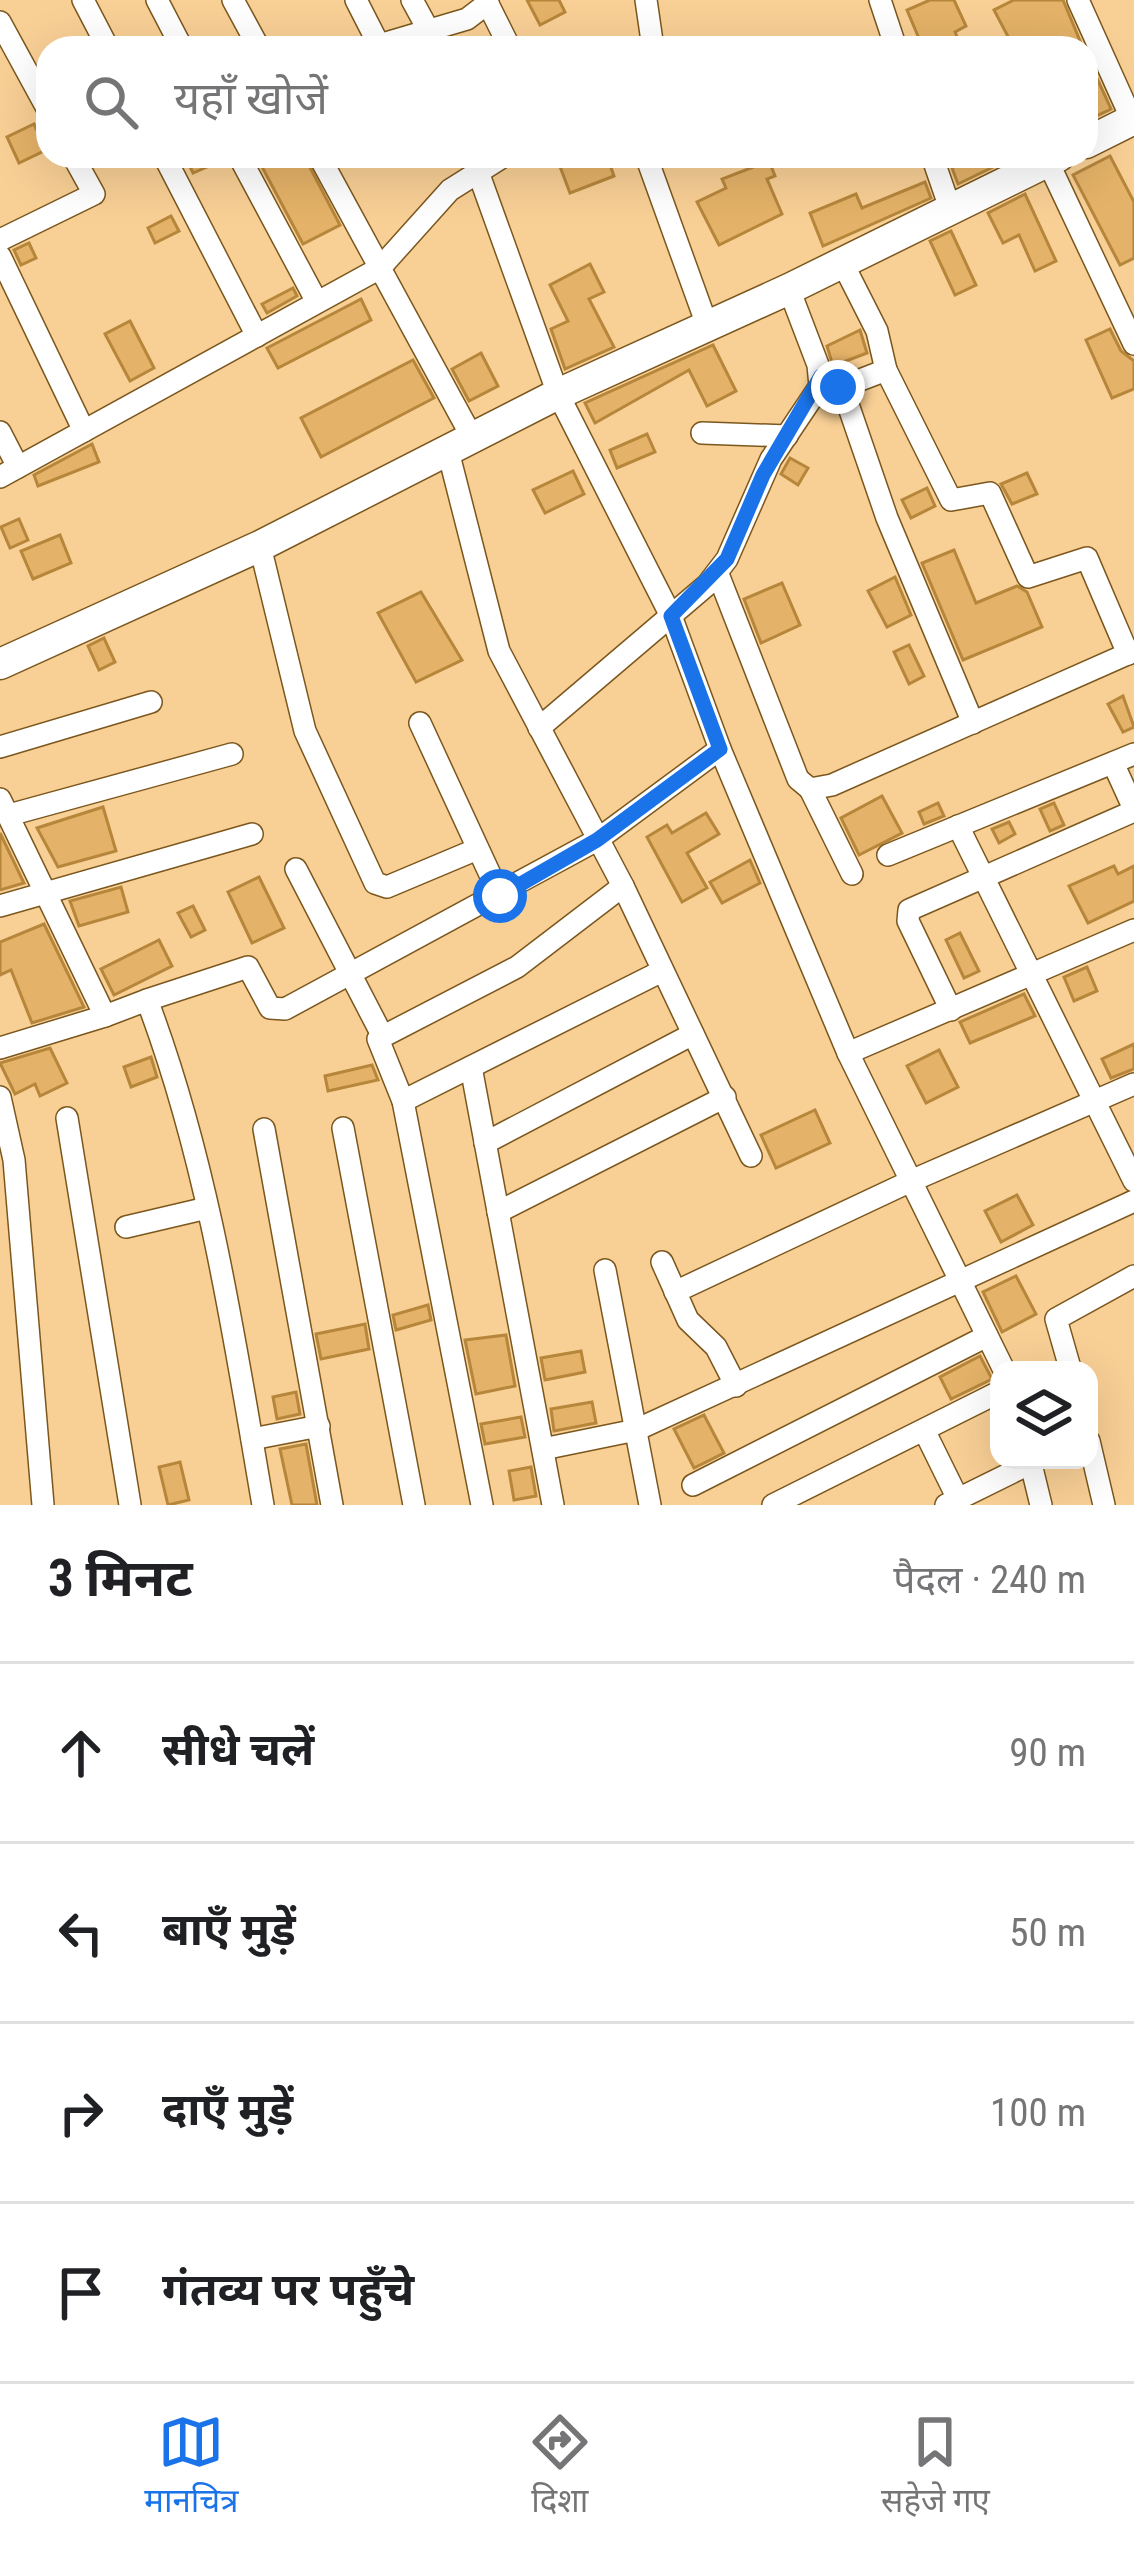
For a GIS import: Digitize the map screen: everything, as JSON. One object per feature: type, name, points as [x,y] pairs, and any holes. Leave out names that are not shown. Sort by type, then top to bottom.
[{"type":"street","points":[[83,0],[102,36]]},
{"type":"street","points":[[157,0],[176,36]]},
{"type":"street","points":[[233,0],[253,36]]},
{"type":"street","points":[[356,0],[374,36]]},
{"type":"street","points":[[412,0],[430,33]]},
{"type":"street","points":[[646,0],[651,36]]},
{"type":"street","points":[[880,0],[892,36]]},
{"type":"street","points":[[1078,0],[1095,36]]},
{"type":"street","points":[[417,36],[467,19],[487,1],[504,36]]},
{"type":"street","points":[[0,22],[36,88]]},
{"type":"street","points":[[1098,43],[1133,119],[1098,136]]},
{"type":"street","points":[[0,240],[94,194],[80,168]]},
{"type":"street","points":[[170,168],[257,336]]},
{"type":"street","points":[[245,168],[317,302]]},
{"type":"street","points":[[326,168],[380,268],[461,445],[484,608],[499,651],[623,886],[751,1156]]},
{"type":"street","points":[[650,168],[707,326]]},
{"type":"street","points":[[936,168],[950,208]]},
{"type":"street","points":[[0,664],[260,546],[558,394],[789,290],[1034,168]]},
{"type":"street","points":[[1057,168],[1134,344]]},
{"type":"street","points":[[0,432],[9,472],[380,268],[449,190],[477,169],[558,394],[671,616],[720,749],[848,1053],[1000,1361]]},
{"type":"street","points":[[0,256],[84,431]]},
{"type":"street","points":[[810,789],[832,785],[1131,653],[1087,558],[1028,577],[990,493],[951,500],[886,370],[877,331],[842,262]]},
{"type":"street","points":[[789,290],[973,723]]},
{"type":"street","points":[[539,728],[718,574],[763,475],[787,436],[832,382],[886,370]]},
{"type":"street","points":[[702,434],[787,436]]},
{"type":"street","points":[[260,546],[305,730],[375,883],[387,887],[475,850]]},
{"type":"street","points":[[718,574],[798,779],[810,789],[852,874]]},
{"type":"street","points":[[0,747],[152,702]]},
{"type":"street","points":[[420,723],[500,896]]},
{"type":"street","points":[[0,1048],[248,967],[277,1011],[500,896],[597,840],[720,749]]},
{"type":"street","points":[[105,1016],[4,807],[232,754]]},
{"type":"street","points":[[888,855],[1124,759],[1134,810],[914,905],[905,915],[951,1010]]},
{"type":"street","points":[[958,826],[1134,1181]]},
{"type":"street","points":[[0,906],[252,834]]},
{"type":"street","points":[[296,869],[382,1035]]},
{"type":"street","points":[[482,1505],[404,1101],[379,1043],[382,1035],[517,967],[623,886]]},
{"type":"street","points":[[848,1053],[1134,930]]},
{"type":"street","points":[[404,1101],[662,971]]},
{"type":"street","points":[[147,1000],[170,1058],[207,1208],[263,1505]]},
{"type":"street","points":[[485,1143],[693,1034]]},
{"type":"street","points":[[471,1067],[553,1505]]},
{"type":"street","points":[[675,1292],[911,1181],[1134,1084]]},
{"type":"street","points":[[0,1097],[14,1160],[43,1505]]},
{"type":"street","points":[[498,1212],[725,1097]]},
{"type":"street","points":[[67,1118],[130,1505]]},
{"type":"street","points":[[343,1128],[414,1505]]},
{"type":"street","points":[[264,1129],[332,1505]]},
{"type":"street","points":[[543,1449],[636,1430],[1134,1201]]},
{"type":"street","points":[[126,1227],[207,1208]]},
{"type":"street","points":[[662,1262],[688,1320],[716,1348],[736,1386]]},
{"type":"street","points":[[605,1270],[650,1505]]},
{"type":"street","points":[[1062,1361],[1056,1318],[1134,1276]]},
{"type":"street","points":[[693,1485],[987,1336]]},
{"type":"street","points":[[773,1505],[990,1397]]},
{"type":"street","points":[[252,1439],[319,1426]]},
{"type":"street","points":[[924,1430],[952,1502],[1015,1469]]},
{"type":"street","points":[[1032,1469],[1041,1505]]},
{"type":"street","points":[[1095,1469],[1104,1505]]},
{"type":"building","points":[[527,0],[559,0],[565,12],[540,25]]},
{"type":"building","points":[[930,0],[954,0],[966,26],[955,32],[957,36],[918,36],[907,10]]},
{"type":"building","points":[[1014,0],[1063,0],[1078,36],[1008,36],[994,10]]},
{"type":"building","points":[[1098,80],[1111,109],[1098,115]]},
{"type":"building","points":[[34,124],[36,155],[19,163],[7,137]]},
{"type":"building","points":[[1110,156],[1134,202],[1134,258],[1120,265],[1073,175],[1098,168],[1098,162]]},
{"type":"building","points":[[263,168],[310,168],[340,225],[303,244]]},
{"type":"building","points":[[561,168],[611,168],[614,176],[570,193]]},
{"type":"building","points":[[751,168],[772,168],[775,176],[767,179],[782,214],[719,245],[697,202],[726,188],[722,179]]},
{"type":"building","points":[[952,168],[991,168],[958,184]]},
{"type":"building","points":[[925,182],[931,198],[823,246],[810,213],[856,194],[862,208]]},
{"type":"building","points":[[1025,194],[1056,261],[1035,271],[1019,235],[1003,243],[988,213]]},
{"type":"building","points":[[171,216],[179,231],[155,243],[148,228]]},
{"type":"building","points":[[951,231],[976,285],[955,295],[930,241]]},
{"type":"building","points":[[29,243],[36,258],[21,265],[14,250]]},
{"type":"building","points":[[590,264],[604,292],[589,299],[614,347],[565,369],[551,329],[568,321],[550,285]]},
{"type":"building","points":[[293,288],[297,296],[267,313],[262,304]]},
{"type":"building","points":[[361,299],[371,320],[278,368],[267,348]]},
{"type":"building","points":[[130,321],[154,368],[130,381],[105,334]]},
{"type":"building","points":[[1110,329],[1121,351],[1134,361],[1134,389],[1112,398],[1086,340]]},
{"type":"building","points":[[860,330],[867,353],[833,366],[827,346]]},
{"type":"building","points":[[713,345],[736,391],[707,406],[689,370],[595,423],[585,403]]},
{"type":"building","points":[[481,353],[498,386],[469,401],[452,369]]},
{"type":"building","points":[[413,360],[434,398],[321,457],[301,418]]},
{"type":"building","points":[[647,434],[655,452],[617,468],[610,450]]},
{"type":"building","points":[[92,444],[99,462],[38,486],[34,475]]},
{"type":"building","points":[[790,458],[808,468],[798,485],[781,474]]},
{"type":"building","points":[[573,471],[584,494],[545,513],[533,490]]},
{"type":"building","points":[[1027,473],[1037,494],[1012,504],[1001,484]]},
{"type":"building","points":[[927,488],[935,506],[911,518],[902,500]]},
{"type":"building","points":[[19,519],[28,540],[10,548],[1,527]]},
{"type":"building","points":[[60,535],[71,563],[33,579],[21,551]]},
{"type":"building","points":[[954,550],[976,603],[1017,586],[1027,592],[1042,627],[963,660],[922,563]]},
{"type":"building","points":[[895,577],[911,615],[887,627],[868,591]]},
{"type":"building","points":[[782,583],[800,625],[761,643],[744,599]]},
{"type":"building","points":[[421,592],[462,660],[416,682],[378,613]]},
{"type":"building","points":[[104,638],[115,662],[99,670],[88,646]]},
{"type":"building","points":[[909,645],[924,676],[909,684],[894,652]]},
{"type":"building","points":[[1123,696],[1134,727],[1123,732],[1108,704]]},
{"type":"building","points":[[882,796],[902,833],[859,855],[841,818]]},
{"type":"building","points":[[938,803],[944,816],[924,824],[919,812]]},
{"type":"building","points":[[1054,803],[1064,825],[1050,831],[1040,809]]},
{"type":"building","points":[[103,807],[116,851],[58,867],[37,828]]},
{"type":"building","points":[[706,813],[719,834],[687,853],[707,888],[682,902],[647,837],[667,825],[672,833]]},
{"type":"building","points":[[1009,822],[1015,834],[999,843],[992,829]]},
{"type":"building","points":[[0,833],[24,883],[0,890]]},
{"type":"building","points":[[750,860],[760,883],[722,903],[710,882]]},
{"type":"building","points":[[1114,866],[1118,874],[1134,866],[1134,901],[1088,923],[1069,886]]},
{"type":"building","points":[[259,877],[284,928],[252,943],[228,892]]},
{"type":"building","points":[[121,887],[128,912],[79,926],[70,901]]},
{"type":"building","points":[[193,906],[205,930],[191,937],[178,913]]},
{"type":"building","points":[[44,924],[84,1007],[32,1023],[11,970],[0,975],[0,942]]},
{"type":"building","points":[[960,933],[979,971],[964,978],[946,940]]},
{"type":"building","points":[[159,940],[172,966],[114,995],[101,969]]},
{"type":"building","points":[[1087,967],[1097,991],[1074,1001],[1064,977]]},
{"type":"building","points":[[1024,994],[1035,1016],[970,1043],[960,1022]]},
{"type":"building","points":[[1134,1044],[1134,1069],[1111,1078],[1102,1059]]},
{"type":"building","points":[[50,1048],[67,1083],[40,1096],[35,1084],[15,1094],[0,1063]]},
{"type":"building","points":[[939,1050],[958,1087],[926,1103],[907,1066]]},
{"type":"building","points":[[151,1057],[157,1077],[131,1087],[124,1067]]},
{"type":"building","points":[[372,1065],[378,1080],[328,1091],[325,1076]]},
{"type":"building","points":[[815,1110],[830,1143],[776,1168],[761,1135]]},
{"type":"building","points":[[1017,1195],[1033,1225],[1001,1242],[985,1211]]},
{"type":"building","points":[[1016,1276],[1036,1314],[1002,1332],[983,1292]]},
{"type":"building","points":[[428,1305],[431,1320],[396,1330],[393,1315]]},
{"type":"building","points":[[365,1324],[369,1349],[321,1359],[316,1334]]},
{"type":"building","points":[[506,1335],[515,1386],[476,1394],[465,1340]]},
{"type":"building","points":[[581,1351],[585,1372],[545,1380],[541,1358]]},
{"type":"building","points":[[980,1356],[990,1380],[951,1399],[940,1377]]},
{"type":"building","points":[[296,1392],[300,1414],[277,1419],[273,1397]]},
{"type":"building","points":[[592,1402],[596,1423],[554,1431],[551,1409]]},
{"type":"building","points":[[704,1415],[724,1453],[694,1468],[674,1429]]},
{"type":"building","points":[[521,1417],[525,1437],[485,1444],[481,1424]]},
{"type":"building","points":[[306,1444],[317,1505],[292,1505],[280,1449]]},
{"type":"building","points":[[180,1462],[189,1500],[168,1505],[159,1467]]},
{"type":"building","points":[[531,1467],[536,1496],[514,1500],[509,1471]]},
{"type":"route","points":[[500,896],[597,840],[720,749],[671,616],[718,574],[763,475],[816,393],[821,376],[838,387]]}]
